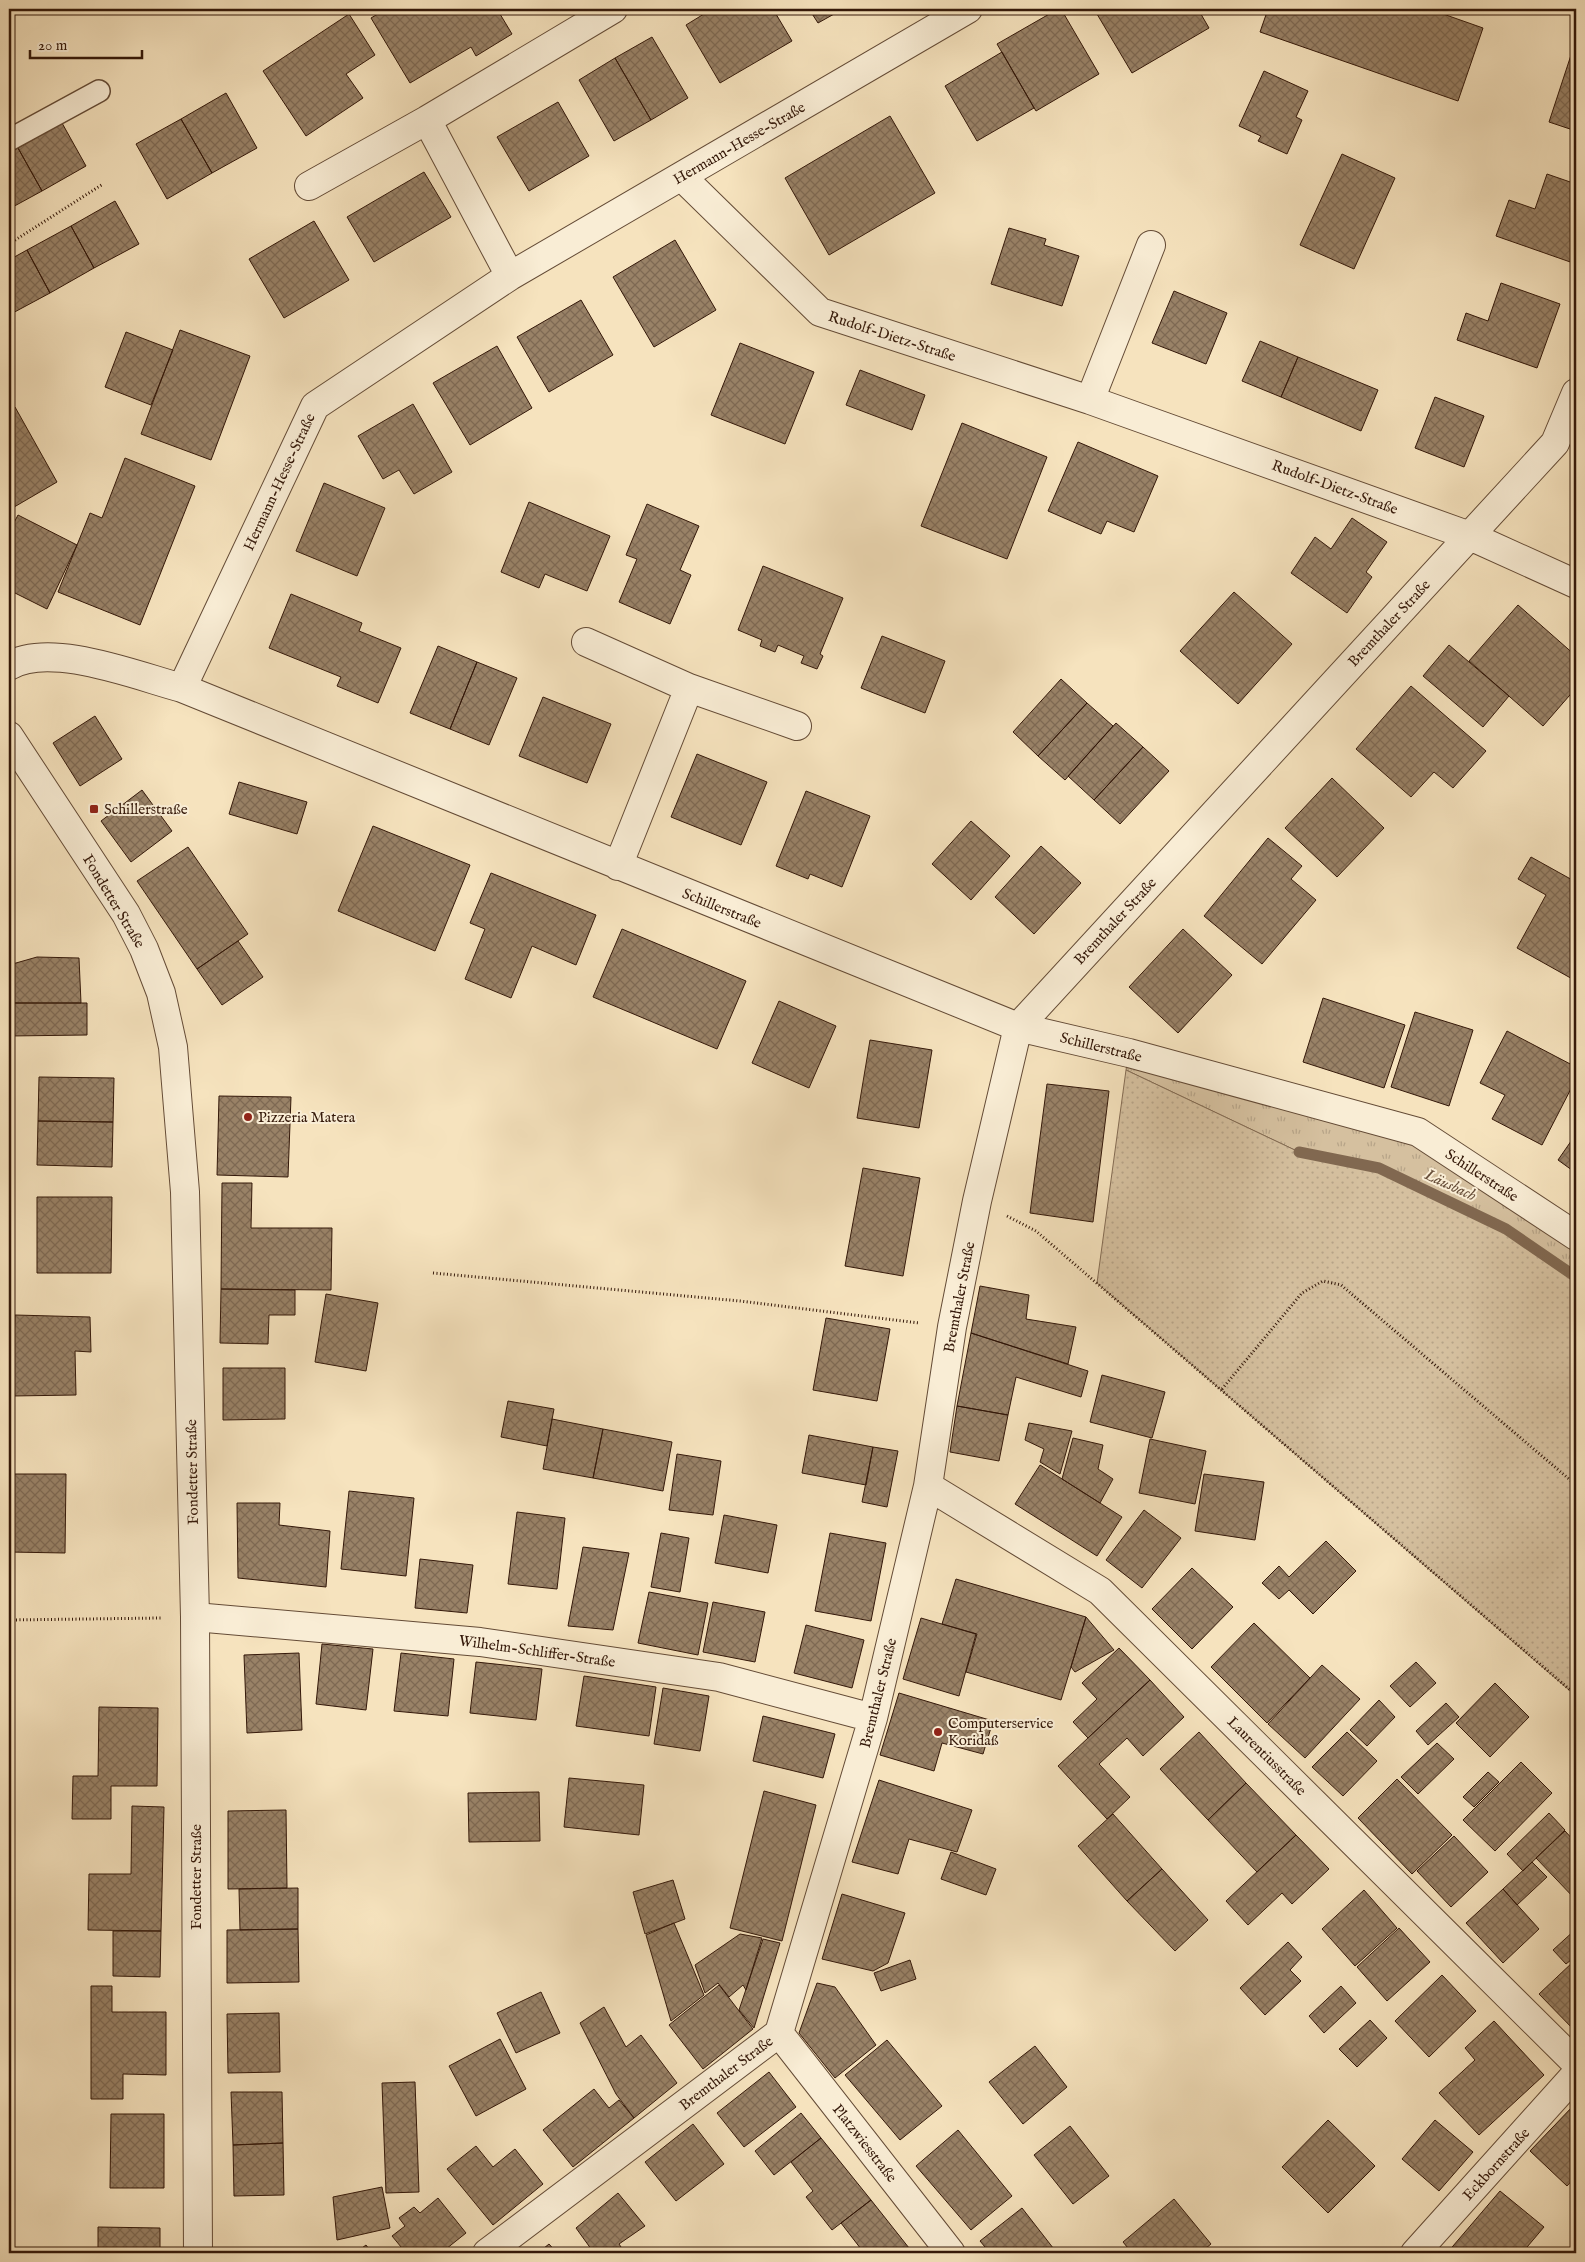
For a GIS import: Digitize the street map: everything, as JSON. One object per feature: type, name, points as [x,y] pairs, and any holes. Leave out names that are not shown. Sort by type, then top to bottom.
[{"type":"street","points":[[310,186],[427,120],[613,9]]},
{"type":"street","name":"Hermann-Hesse-Straße","points":[[182,688],[315,406],[510,276],[968,9]]},
{"type":"street","points":[[427,120],[510,276]]},
{"type":"street","name":"Rudolf-Dietz-Straße","points":[[682,177],[820,312],[1090,400],[1470,536],[1576,584]]},
{"type":"street","points":[[1090,400],[1151,244]]},
{"type":"street","name":"Bremthaler Straße","points":[[487,2253],[779,2033],[873,1718],[928,1486],[952,1327],[977,1201],[1018,1027],[1554,443],[1576,393]]},
{"type":"street","points":[[586,642],[689,688],[798,726]]},
{"type":"street","name":"Schillerstraße","points":[[9,666],[40,656],[67,657],[182,688],[1018,1027],[1129,1053],[1418,1132],[1576,1236]]},
{"type":"street","points":[[618,866],[689,688]]},
{"type":"street","name":"Fondetter Straße","points":[[9,736],[126,914],[144,949],[161,994],[173,1047],[185,1192],[195,1618],[198,2253]]},
{"type":"street","name":"Laurentiusstraße","points":[[928,1486],[1100,1591],[1576,2063]]},
{"type":"street","name":"Wilhelm-Schliffer-Straße","points":[[195,1618],[480,1642],[719,1677],[873,1718]]},
{"type":"street","name":"Platzwiesstraße","points":[[779,2033],[951,2253]]},
{"type":"street","name":"Eckbornstraße","points":[[1415,2253],[1576,2074]]},
{"type":"lane","points":[[9,140],[99,91]]},
{"type":"path","points":[[9,244],[102,184]]},
{"type":"path","points":[[977,1201],[1036,1231],[1576,1695]]},
{"type":"path","points":[[433,1273],[740,1301],[952,1327]]},
{"type":"path","points":[[1222,1389],[1302,1293],[1323,1281],[1342,1286],[1576,1485]]},
{"type":"path","points":[[9,1620],[195,1618]]},
{"type":"green space","points":[[1129,1053],[1418,1132],[1576,1236],[1576,1276],[1506,1229],[1379,1168],[1299,1152],[1126,1070]]},
{"type":"green space","points":[[1126,1070],[1299,1152],[1379,1168],[1506,1229],[1576,1283],[1576,1696],[1097,1283]]},
{"type":"building","points":[[386,9],[497,9],[512,34],[476,56],[471,47],[410,83],[371,18]]},
{"type":"building","points":[[712,9],[773,9],[792,41],[720,83],[686,25]]},
{"type":"building","points":[[809,9],[843,9],[818,23]]},
{"type":"building","points":[[1061,9],[1099,74],[1036,111],[997,44]]},
{"type":"building","points":[[1094,9],[1198,9],[1209,28],[1132,73]]},
{"type":"building","points":[[1268,9],[1429,9],[1483,28],[1458,101],[1260,32]]},
{"type":"building","points":[[349,14],[375,55],[346,74],[363,98],[306,136],[263,71]]},
{"type":"building","points":[[652,37],[688,98],[651,120],[615,58]]},
{"type":"building","points":[[1573,49],[1576,51],[1576,131],[1549,122]]},
{"type":"building","points":[[1002,52],[1034,108],[977,141],[945,86]]},
{"type":"building","points":[[615,58],[651,120],[614,141],[579,80]]},
{"type":"building","points":[[1264,71],[1308,91],[1296,117],[1302,120],[1287,154],[1258,141],[1261,136],[1239,126]]},
{"type":"building","points":[[226,93],[257,148],[212,173],[181,119]]},
{"type":"building","points":[[558,102],[589,156],[529,191],[497,137]]},
{"type":"building","points":[[890,116],[935,193],[829,255],[785,178]]},
{"type":"building","points":[[181,119],[212,173],[167,199],[136,144]]},
{"type":"building","points":[[62,123],[86,166],[42,191],[18,148]]},
{"type":"building","points":[[18,148],[42,191],[9,209],[9,153]]},
{"type":"building","points":[[1342,154],[1395,178],[1354,269],[1300,245]]},
{"type":"building","points":[[424,172],[451,217],[374,262],[347,217]]},
{"type":"building","points":[[1547,174],[1576,184],[1576,264],[1496,236],[1509,200],[1535,209]]},
{"type":"building","points":[[115,201],[139,244],[94,268],[71,226]]},
{"type":"building","points":[[314,221],[349,280],[284,318],[249,259]]},
{"type":"building","points":[[71,226],[94,268],[50,293],[27,250]]},
{"type":"building","points":[[1009,228],[1046,239],[1044,245],[1079,256],[1062,306],[991,284]]},
{"type":"building","points":[[675,240],[716,310],[654,347],[613,277]]},
{"type":"building","points":[[27,250],[50,293],[9,315],[9,260]]},
{"type":"building","points":[[1501,283],[1560,304],[1537,368],[1457,340],[1466,313],[1488,321]]},
{"type":"building","points":[[1174,291],[1227,313],[1206,364],[1152,343]]},
{"type":"building","points":[[581,300],[613,355],[549,392],[517,337]]},
{"type":"building","points":[[180,330],[250,356],[211,460],[141,434]]},
{"type":"building","points":[[126,332],[173,350],[151,405],[105,387]]},
{"type":"building","points":[[1260,341],[1298,357],[1281,397],[1242,381]]},
{"type":"building","points":[[740,343],[814,372],[785,444],[711,415]]},
{"type":"building","points":[[497,346],[532,408],[470,445],[433,383]]},
{"type":"building","points":[[1298,357],[1378,390],[1361,431],[1281,397]]},
{"type":"building","points":[[860,370],[925,395],[912,430],[846,405]]},
{"type":"building","points":[[1435,397],[1484,416],[1464,467],[1415,448]]},
{"type":"building","points":[[413,404],[452,472],[414,494],[399,470],[383,479],[358,436]]},
{"type":"building","points":[[15,407],[57,482],[9,510],[9,411]]},
{"type":"building","points":[[962,423],[1047,457],[1007,559],[921,526]]},
{"type":"building","points":[[1078,442],[1158,476],[1134,532],[1107,521],[1101,534],[1048,511]]},
{"type":"building","points":[[125,458],[195,486],[140,625],[58,592],[90,513],[102,518]]},
{"type":"building","points":[[324,483],[385,508],[357,576],[296,551]]},
{"type":"building","points":[[529,502],[610,536],[587,591],[545,574],[539,588],[501,572]]},
{"type":"building","points":[[647,504],[699,526],[680,570],[691,575],[670,624],[619,602],[637,559],[626,555]]},
{"type":"building","points":[[18,515],[77,545],[47,609],[9,590],[9,532]]},
{"type":"building","points":[[1352,518],[1387,542],[1366,572],[1372,577],[1347,613],[1291,573],[1315,537],[1331,549]]},
{"type":"building","points":[[763,566],[843,598],[820,654],[823,656],[817,669],[801,663],[804,656],[778,645],[775,652],[760,646],[762,640],[738,630]]},
{"type":"building","points":[[1234,592],[1292,644],[1238,704],[1180,651]]},
{"type":"building","points":[[291,594],[362,623],[359,631],[401,648],[378,703],[337,686],[341,677],[269,648]]},
{"type":"building","points":[[1518,605],[1576,656],[1576,688],[1543,726],[1469,661]]},
{"type":"building","points":[[882,636],[945,661],[925,713],[861,688]]},
{"type":"building","points":[[1449,645],[1509,696],[1483,727],[1423,676]]},
{"type":"building","points":[[438,646],[477,662],[450,729],[410,713]]},
{"type":"building","points":[[477,662],[517,678],[489,745],[450,729]]},
{"type":"building","points":[[1061,679],[1087,703],[1038,756],[1013,732]]},
{"type":"building","points":[[1411,686],[1486,751],[1453,788],[1434,772],[1411,797],[1356,749]]},
{"type":"building","points":[[543,697],[611,724],[587,783],[519,756]]},
{"type":"building","points":[[1087,703],[1113,726],[1065,780],[1038,756]]},
{"type":"building","points":[[95,716],[122,759],[80,786],[53,743]]},
{"type":"building","points":[[1116,723],[1143,747],[1094,800],[1068,776]]},
{"type":"building","points":[[1143,747],[1169,771],[1120,824],[1094,800]]},
{"type":"building","points":[[697,754],[767,782],[741,845],[671,817]]},
{"type":"building","points":[[1332,778],[1384,828],[1337,877],[1285,828]]},
{"type":"building","points":[[239,782],[307,802],[297,834],[229,814]]},
{"type":"building","points":[[142,790],[172,831],[131,862],[101,821]]},
{"type":"building","points":[[806,791],[870,816],[842,887],[810,874],[808,879],[776,866]]},
{"type":"building","points":[[971,821],[1010,856],[971,900],[932,864]]},
{"type":"building","points":[[373,826],[470,865],[435,951],[338,911]]},
{"type":"building","points":[[1268,838],[1302,866],[1291,879],[1316,900],[1262,964],[1204,916]]},
{"type":"building","points":[[1041,846],[1081,883],[1034,934],[995,897]]},
{"type":"building","points":[[188,847],[248,934],[197,969],[137,881]]},
{"type":"building","points":[[1531,857],[1576,882],[1576,893],[1570,904],[1576,908],[1576,981],[1517,948],[1546,895],[1518,879]]},
{"type":"building","points":[[491,873],[596,915],[576,965],[532,946],[511,998],[465,979],[485,929],[470,923]]},
{"type":"building","points":[[622,929],[746,981],[717,1049],[593,997]]},
{"type":"building","points":[[1183,929],[1232,975],[1178,1033],[1129,987]]},
{"type":"building","points":[[238,941],[263,977],[222,1005],[197,969]]},
{"type":"building","points":[[37,957],[79,958],[81,1003],[9,1003],[9,965]]},
{"type":"building","points":[[1323,998],[1405,1025],[1384,1088],[1303,1062]]},
{"type":"building","points":[[779,1001],[836,1026],[809,1088],[752,1063]]},
{"type":"building","points":[[9,1003],[87,1003],[87,1035],[9,1036]]},
{"type":"building","points":[[1415,1012],[1473,1030],[1449,1106],[1391,1087]]},
{"type":"building","points":[[1507,1031],[1576,1067],[1576,1079],[1542,1145],[1492,1119],[1505,1095],[1480,1083]]},
{"type":"building","points":[[870,1040],[932,1050],[919,1128],[857,1118]]},
{"type":"building","points":[[39,1077],[114,1078],[113,1122],[38,1121]]},
{"type":"building","points":[[1047,1084],[1109,1091],[1093,1222],[1030,1213]]},
{"type":"building","points":[[219,1096],[291,1097],[288,1177],[217,1175]]},
{"type":"building","points":[[38,1121],[113,1122],[112,1167],[37,1165]]},
{"type":"building","points":[[1576,1134],[1576,1173],[1558,1160]]},
{"type":"building","points":[[863,1168],[920,1178],[903,1276],[845,1266]]},
{"type":"building","points":[[222,1183],[252,1183],[251,1228],[332,1228],[331,1290],[221,1289]]},
{"type":"building","points":[[37,1197],[112,1197],[111,1273],[37,1273]]},
{"type":"building","points":[[980,1286],[1029,1295],[1026,1319],[1076,1327],[1068,1364],[971,1333]]},
{"type":"building","points":[[221,1289],[295,1290],[295,1315],[269,1315],[268,1344],[220,1343]]},
{"type":"building","points":[[326,1294],[378,1303],[366,1371],[315,1362]]},
{"type":"building","points":[[15,1315],[90,1317],[91,1352],[75,1351],[76,1395],[12,1396]]},
{"type":"building","points":[[826,1318],[890,1329],[877,1401],[813,1390]]},
{"type":"building","points":[[971,1333],[1088,1371],[1081,1397],[1016,1377],[1008,1415],[957,1406]]},
{"type":"building","points":[[223,1368],[285,1368],[285,1419],[223,1420]]},
{"type":"building","points":[[1102,1375],[1165,1392],[1152,1438],[1090,1422]]},
{"type":"building","points":[[508,1401],[554,1409],[547,1446],[501,1437]]},
{"type":"building","points":[[957,1406],[1008,1415],[999,1461],[950,1452]]},
{"type":"building","points":[[552,1419],[603,1429],[593,1478],[543,1469]]},
{"type":"building","points":[[1029,1423],[1072,1431],[1060,1474],[1040,1462],[1044,1449],[1025,1440]]},
{"type":"building","points":[[603,1429],[672,1442],[663,1491],[593,1478]]},
{"type":"building","points":[[809,1435],[873,1447],[866,1485],[802,1473]]},
{"type":"building","points":[[1073,1438],[1103,1445],[1098,1469],[1113,1479],[1100,1503],[1062,1479]]},
{"type":"building","points":[[1150,1439],[1206,1451],[1195,1504],[1139,1493]]},
{"type":"building","points":[[873,1447],[898,1451],[887,1507],[862,1502]]},
{"type":"building","points":[[677,1454],[721,1461],[713,1515],[669,1510]]},
{"type":"building","points":[[1040,1465],[1122,1517],[1097,1556],[1015,1504]]},
{"type":"building","points":[[9,1474],[66,1474],[65,1553],[9,1552]]},
{"type":"building","points":[[1204,1474],[1264,1482],[1255,1540],[1195,1531]]},
{"type":"building","points":[[349,1491],[414,1498],[406,1576],[341,1569]]},
{"type":"building","points":[[237,1503],[280,1503],[279,1525],[330,1531],[326,1587],[238,1578]]},
{"type":"building","points":[[1144,1510],[1181,1538],[1142,1588],[1106,1560]]},
{"type":"building","points":[[517,1512],[565,1518],[557,1589],[508,1584]]},
{"type":"building","points":[[724,1515],[777,1525],[768,1573],[715,1563]]},
{"type":"building","points":[[661,1533],[689,1538],[680,1592],[651,1587]]},
{"type":"building","points":[[830,1533],[886,1543],[871,1621],[815,1611]]},
{"type":"building","points":[[1326,1541],[1356,1571],[1313,1614],[1289,1590],[1279,1599],[1262,1583],[1279,1566],[1289,1577]]},
{"type":"building","points":[[583,1547],[629,1553],[613,1630],[568,1626]]},
{"type":"building","points":[[420,1559],[473,1565],[467,1613],[415,1608]]},
{"type":"building","points":[[1192,1568],[1233,1607],[1192,1649],[1152,1609]]},
{"type":"building","points":[[956,1579],[1086,1617],[1061,1700],[966,1672],[977,1634],[942,1624]]},
{"type":"building","points":[[649,1592],[708,1603],[698,1655],[638,1643]]},
{"type":"building","points":[[713,1602],[765,1612],[755,1662],[703,1652]]},
{"type":"building","points":[[1086,1617],[1114,1650],[1075,1672],[1071,1667]]},
{"type":"building","points":[[921,1618],[976,1634],[959,1696],[903,1679]]},
{"type":"building","points":[[1254,1623],[1310,1678],[1267,1723],[1211,1667]]},
{"type":"building","points":[[806,1625],[864,1640],[852,1688],[794,1673]]},
{"type":"building","points":[[322,1644],[373,1649],[366,1710],[316,1704]]},
{"type":"building","points":[[1119,1648],[1150,1680],[1088,1738],[1073,1722],[1097,1699],[1082,1683]]},
{"type":"building","points":[[299,1653],[302,1730],[247,1733],[244,1655]]},
{"type":"building","points":[[401,1653],[454,1659],[448,1716],[394,1711]]},
{"type":"building","points":[[476,1662],[542,1669],[536,1720],[470,1713]]},
{"type":"building","points":[[1416,1662],[1436,1683],[1410,1707],[1390,1686]]},
{"type":"building","points":[[1322,1665],[1360,1699],[1305,1758],[1268,1724]]},
{"type":"building","points":[[584,1676],[656,1687],[649,1736],[576,1726]]},
{"type":"building","points":[[1150,1680],[1184,1717],[1143,1756],[1127,1738],[1099,1764],[1130,1797],[1107,1819],[1058,1766]]},
{"type":"building","points":[[1495,1683],[1529,1717],[1490,1757],[1456,1723]]},
{"type":"building","points":[[663,1688],[709,1696],[700,1751],[654,1744]]},
{"type":"building","name":"Computerservice Koridaß","points":[[899,1693],[993,1721],[983,1754],[942,1743],[934,1771],[880,1755]]},
{"type":"building","points":[[1379,1700],[1395,1717],[1367,1746],[1350,1730]]},
{"type":"building","points":[[1446,1703],[1459,1717],[1428,1745],[1416,1731]]},
{"type":"building","points":[[99,1707],[158,1708],[157,1786],[111,1786],[111,1819],[72,1819],[73,1776],[98,1776]]},
{"type":"building","points":[[763,1716],[835,1734],[823,1778],[753,1761]]},
{"type":"building","points":[[1199,1732],[1246,1783],[1208,1820],[1160,1769]]},
{"type":"building","points":[[1347,1732],[1377,1761],[1343,1796],[1312,1767]]},
{"type":"building","points":[[1437,1743],[1454,1759],[1418,1794],[1401,1777]]},
{"type":"building","points":[[1521,1762],[1552,1793],[1495,1851],[1463,1820]]},
{"type":"building","points":[[1488,1772],[1499,1782],[1474,1807],[1463,1797]]},
{"type":"building","points":[[569,1778],[644,1785],[639,1835],[564,1827]]},
{"type":"building","points":[[1397,1779],[1452,1835],[1412,1874],[1358,1818]]},
{"type":"building","points":[[879,1780],[972,1810],[957,1852],[909,1839],[898,1874],[852,1862]]},
{"type":"building","points":[[1246,1783],[1296,1835],[1257,1872],[1208,1820]]},
{"type":"building","points":[[764,1791],[816,1805],[782,1941],[730,1928]]},
{"type":"building","points":[[539,1792],[540,1841],[469,1842],[468,1793]]},
{"type":"building","points":[[132,1806],[164,1807],[161,1931],[88,1930],[89,1874],[131,1874]]},
{"type":"building","points":[[286,1810],[287,1888],[228,1889],[228,1811]]},
{"type":"building","points":[[1549,1813],[1565,1830],[1523,1871],[1507,1854]]},
{"type":"building","points":[[1113,1814],[1162,1869],[1127,1901],[1078,1846]]},
{"type":"building","points":[[1565,1831],[1576,1843],[1576,1900],[1536,1858]]},
{"type":"building","points":[[1296,1835],[1329,1869],[1292,1904],[1282,1893],[1248,1925],[1226,1901]]},
{"type":"building","points":[[1454,1836],[1488,1872],[1451,1907],[1417,1871]]},
{"type":"building","points":[[951,1852],[996,1869],[986,1895],[941,1879]]},
{"type":"building","points":[[1532,1862],[1547,1877],[1517,1905],[1503,1889]]},
{"type":"building","points":[[1162,1869],[1208,1920],[1175,1951],[1127,1901]]},
{"type":"building","points":[[673,1880],[685,1919],[645,1934],[633,1892]]},
{"type":"building","points":[[298,1888],[298,1929],[240,1930],[239,1889]]},
{"type":"building","points":[[1503,1889],[1539,1929],[1503,1963],[1466,1923]]},
{"type":"building","points":[[1364,1890],[1397,1928],[1355,1966],[1322,1929]]},
{"type":"building","points":[[842,1894],[905,1913],[888,1963],[873,1971],[822,1959]]},
{"type":"building","points":[[674,1923],[704,1995],[671,2021],[646,1935]]},
{"type":"building","points":[[1399,1928],[1430,1962],[1387,2001],[1357,1967]]},
{"type":"building","points":[[298,1929],[299,1982],[227,1983],[227,1930]]},
{"type":"building","points":[[1576,1929],[1576,1956],[1566,1964],[1553,1950]]},
{"type":"building","points":[[113,1931],[161,1931],[160,1977],[113,1976]]},
{"type":"building","points":[[740,1934],[762,1938],[746,1990],[743,1985],[729,1997],[718,1983],[705,1993],[695,1965]]},
{"type":"building","points":[[763,1939],[780,1943],[754,2028],[739,2010]]},
{"type":"building","points":[[1288,1942],[1302,1957],[1290,1970],[1301,1981],[1265,2015],[1240,1988]]},
{"type":"building","points":[[910,1960],[916,1979],[881,1991],[874,1973]]},
{"type":"building","points":[[1574,1961],[1576,1964],[1576,2032],[1539,1994]]},
{"type":"building","points":[[1442,1975],[1476,2011],[1429,2057],[1395,2021]]},
{"type":"building","points":[[817,1983],[835,1987],[876,2045],[835,2078],[799,2033]]},
{"type":"building","points":[[719,1985],[753,2029],[703,2069],[669,2025]]},
{"type":"building","points":[[91,1986],[112,1986],[112,2012],[166,2012],[166,2075],[123,2074],[123,2099],[91,2099]]},
{"type":"building","points":[[1341,1986],[1356,2003],[1324,2033],[1309,2016]]},
{"type":"building","points":[[541,1992],[560,2033],[516,2053],[497,2013]]},
{"type":"building","points":[[604,2007],[626,2047],[641,2035],[677,2083],[634,2118],[616,2094],[580,2023]]},
{"type":"building","points":[[279,2013],[280,2072],[228,2073],[227,2014]]},
{"type":"building","points":[[1370,2020],[1387,2038],[1357,2067],[1339,2049]]},
{"type":"building","points":[[1494,2021],[1544,2075],[1479,2135],[1439,2093],[1475,2060],[1465,2048]]},
{"type":"building","points":[[500,2039],[526,2089],[476,2116],[449,2066]]},
{"type":"building","points":[[887,2040],[942,2106],[900,2140],[845,2075]]},
{"type":"building","points":[[1035,2046],[1067,2087],[1023,2124],[989,2082]]},
{"type":"building","points":[[769,2072],[796,2107],[744,2147],[717,2113]]},
{"type":"building","points":[[415,2082],[419,2192],[386,2193],[382,2083]]},
{"type":"building","points":[[594,2089],[609,2108],[619,2100],[634,2118],[573,2167],[543,2130]]},
{"type":"building","points":[[231,2092],[282,2092],[283,2143],[233,2145]]},
{"type":"building","points":[[1574,2105],[1576,2107],[1576,2176],[1567,2186],[1530,2151]]},
{"type":"building","points":[[801,2113],[821,2138],[774,2175],[755,2151]]},
{"type":"building","points":[[111,2114],[164,2114],[164,2188],[110,2188]]},
{"type":"building","points":[[1328,2120],[1375,2166],[1328,2213],[1282,2167]]},
{"type":"building","points":[[1435,2120],[1473,2152],[1439,2191],[1402,2159]]},
{"type":"building","points":[[693,2124],[724,2164],[676,2201],[645,2162]]},
{"type":"building","points":[[1070,2126],[1109,2176],[1073,2204],[1034,2155]]},
{"type":"building","points":[[958,2130],[1012,2196],[971,2230],[916,2166]]},
{"type":"building","points":[[821,2138],[871,2200],[832,2230],[806,2197],[813,2191],[791,2162]]},
{"type":"building","points":[[283,2143],[284,2195],[234,2196],[233,2145]]},
{"type":"building","points":[[476,2146],[493,2167],[515,2149],[543,2184],[493,2225],[447,2169]]},
{"type":"building","points":[[382,2187],[390,2228],[337,2240],[333,2197]]},
{"type":"building","points":[[1500,2191],[1544,2227],[1522,2253],[1447,2253]]},
{"type":"building","points":[[618,2193],[645,2226],[619,2244],[625,2253],[594,2253],[576,2228]]},
{"type":"building","points":[[438,2198],[466,2233],[441,2253],[406,2253],[392,2236],[405,2226],[399,2218],[414,2207],[420,2213]]},
{"type":"building","points":[[1174,2199],[1211,2244],[1200,2253],[1132,2253],[1123,2242]]},
{"type":"building","points":[[871,2200],[913,2253],[856,2253],[861,2249],[841,2223]]},
{"type":"building","points":[[1022,2208],[1057,2253],[990,2253],[980,2241]]},
{"type":"building","points":[[98,2227],[160,2228],[160,2253],[98,2253]]},
{"type":"building","points":[[549,2244],[557,2253],[538,2253]]},
{"type":"building","points":[[366,2245],[372,2253],[355,2253]]},
{"type":"waterway","name":"Läusbach","points":[[1299,1152],[1379,1168],[1506,1229],[1576,1277]]},
{"type":"place","name":"Schillerstraße","points":[[94,809]]},
{"type":"place","name":"Pizzeria Matera","points":[[248,1117]]},
{"type":"place","name":"Computerservice Koridaß","points":[[938,1732]]}]
